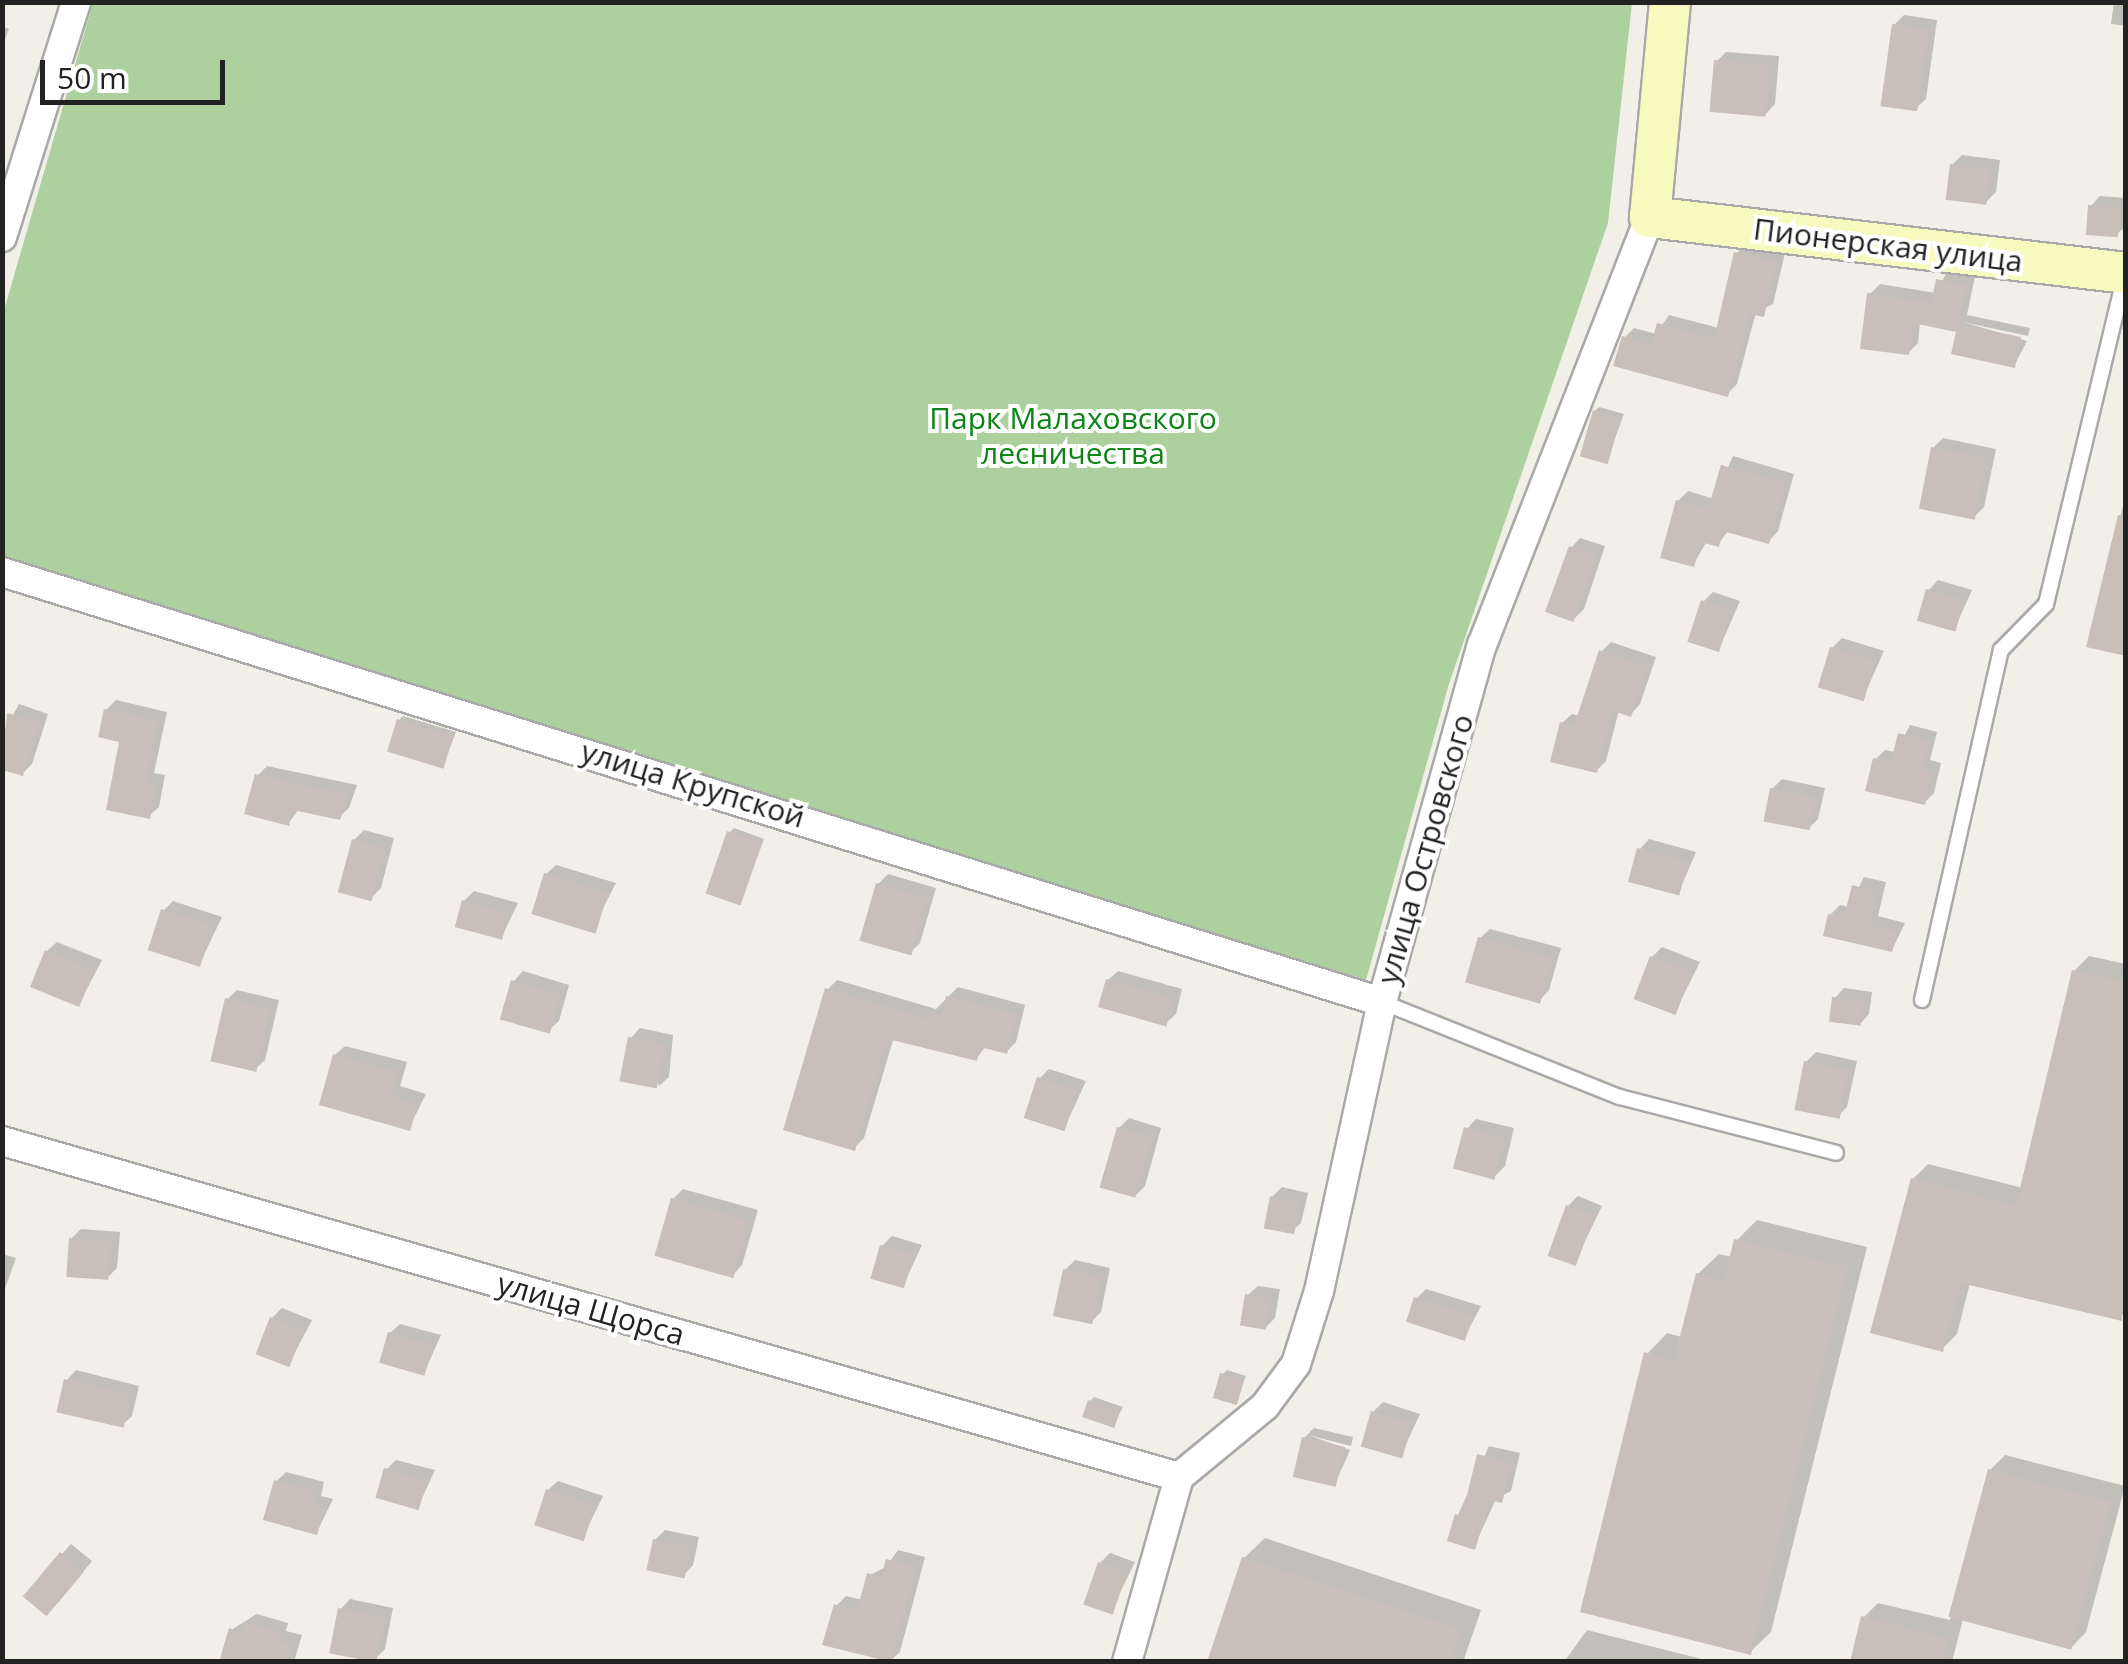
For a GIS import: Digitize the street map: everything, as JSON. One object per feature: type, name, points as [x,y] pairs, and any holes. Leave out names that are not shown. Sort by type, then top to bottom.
[{"type":"street","points":[[2,236],[76,2]]},
{"type":"street","name":"улица Островского","points":[[1179,1477],[1265,1406],[1296,1364],[1319,1291],[1382,1002],[1482,645],[1650,217],[1670,2]]},
{"type":"street","name":"Пионерская улица","points":[[1650,217],[2126,273]]},
{"type":"street","name":"улица Крупской","points":[[2,572],[1382,1002]]},
{"type":"street","name":"улица Щорса","points":[[2,1142],[1179,1477]]},
{"type":"street","points":[[1127,1662],[1179,1477]]},
{"type":"lane","points":[[1922,1000],[2002,650],[2046,604],[2126,273]]},
{"type":"lane","points":[[1382,1002],[1620,1097],[1836,1153]]},
{"type":"green space","name":"Парк Малаховского лесничества","points":[[93,3],[1632,3],[1608,223],[1449,684],[1366,980],[3,559],[2,317]]},
{"type":"building","points":[[1892,24],[1929,29],[1917,111],[1880,106]]},
{"type":"building","points":[[1714,60],[1770,65],[1765,117],[1709,112]]},
{"type":"building","points":[[1950,164],[1991,169],[1986,205],[1946,200]]},
{"type":"building","points":[[2088,205],[2120,207],[2118,237],[2086,235]]},
{"type":"building","points":[[1734,252],[1777,262],[1764,317],[1750,314],[1728,397],[1613,366],[1622,336],[1651,344],[1657,323],[1714,339]]},
{"type":"building","points":[[1936,279],[1967,286],[1958,324],[2021,337],[2015,368],[1951,354],[1956,332],[1913,323],[1909,355],[1860,349],[1867,293],[1931,303]]},
{"type":"building","points":[[1593,410],[1621,418],[1608,464],[1580,456]]},
{"type":"building","points":[[1931,447],[1987,458],[1975,520],[1919,509]]},
{"type":"building","points":[[1721,465],[1786,483],[1769,544],[1723,531],[1719,547],[1701,542],[1694,567],[1660,558],[1676,500],[1708,509]]},
{"type":"building","points":[[2118,515],[2126,516],[2126,656],[2086,647]]},
{"type":"building","points":[[1569,546],[1597,556],[1573,622],[1545,612]]},
{"type":"building","points":[[1926,589],[1964,600],[1955,632],[1917,621]]},
{"type":"building","points":[[1701,600],[1732,610],[1719,652],[1687,642]]},
{"type":"building","points":[[1830,647],[1876,661],[1864,701],[1818,687]]},
{"type":"building","points":[[1599,650],[1648,667],[1631,717],[1613,711],[1597,773],[1550,762],[1560,722],[1574,726]]},
{"type":"building","points":[[104,709],[159,721],[146,782],[157,784],[150,819],[106,810],[119,742],[98,737]]},
{"type":"building","points":[[7,713],[40,723],[23,776],[2,770]]},
{"type":"building","points":[[397,719],[453,736],[443,769],[387,752]]},
{"type":"building","points":[[1898,733],[1929,741],[1922,770],[1933,772],[1925,805],[1865,791],[1873,758],[1891,762]]},
{"type":"building","points":[[255,774],[349,795],[340,820],[293,810],[289,826],[244,814]]},
{"type":"building","points":[[1770,788],[1816,797],[1810,830],[1764,821]]},
{"type":"building","points":[[727,831],[762,843],[740,905],[706,893]]},
{"type":"building","points":[[352,839],[386,848],[372,901],[338,892]]},
{"type":"building","points":[[1637,848],[1688,862],[1679,896],[1628,882]]},
{"type":"building","points":[[544,873],[608,893],[596,934],[531,914]]},
{"type":"building","points":[[876,883],[928,898],[911,956],[859,941]]},
{"type":"building","points":[[1852,885],[1877,892],[1869,925],[1897,932],[1892,952],[1823,936],[1828,914],[1844,917]]},
{"type":"building","points":[[462,900],[509,913],[502,940],[455,927]]},
{"type":"building","points":[[161,909],[213,926],[200,967],[148,950]]},
{"type":"building","points":[[1478,937],[1553,958],[1540,1004],[1465,982]]},
{"type":"building","points":[[45,950],[94,970],[79,1007],[30,987]]},
{"type":"building","points":[[1650,956],[1692,972],[1676,1015],[1634,999]]},
{"type":"building","points":[[2072,970],[2126,982],[2122,1321],[1961,1283],[1943,1352],[1870,1333],[1911,1178],[2016,1205]]},
{"type":"building","points":[[1106,979],[1174,999],[1166,1026],[1098,1007]]},
{"type":"building","points":[[511,980],[561,994],[550,1034],[500,1019]]},
{"type":"building","points":[[825,988],[928,1019],[930,1012],[941,1015],[946,996],[1017,1014],[1007,1054],[980,1047],[977,1061],[888,1039],[855,1151],[783,1130]]},
{"type":"building","points":[[1832,997],[1864,1001],[1861,1026],[1829,1022]]},
{"type":"building","points":[[225,998],[271,1009],[256,1072],[210,1061]]},
{"type":"building","points":[[628,1037],[665,1044],[657,1088],[619,1081]]},
{"type":"building","points":[[333,1054],[398,1072],[392,1096],[418,1104],[410,1131],[319,1105]]},
{"type":"building","points":[[1804,1061],[1849,1070],[1840,1119],[1794,1110]]},
{"type":"building","points":[[1037,1077],[1078,1090],[1065,1131],[1024,1118]]},
{"type":"building","points":[[1117,1127],[1153,1137],[1135,1198],[1100,1188]]},
{"type":"building","points":[[1464,1127],[1506,1138],[1494,1180],[1453,1169]]},
{"type":"building","points":[[1270,1196],[1300,1202],[1294,1234],[1264,1228]]},
{"type":"building","points":[[671,1198],[750,1221],[733,1278],[654,1256]]},
{"type":"building","points":[[1566,1205],[1594,1215],[1576,1266],[1548,1256]]},
{"type":"building","points":[[69,1238],[111,1241],[108,1280],[66,1277]]},
{"type":"building","points":[[1734,1239],[1848,1267],[1751,1655],[1580,1612],[1644,1352],[1674,1360],[1696,1273],[1724,1280]]},
{"type":"building","points":[[880,1245],[914,1255],[904,1288],[870,1279]]},
{"type":"building","points":[[1063,1269],[1102,1277],[1092,1324],[1053,1316]]},
{"type":"building","points":[[1245,1294],[1271,1298],[1266,1330],[1240,1326]]},
{"type":"building","points":[[1414,1297],[1473,1316],[1465,1341],[1406,1322]]},
{"type":"building","points":[[270,1317],[304,1330],[289,1367],[256,1354]]},
{"type":"building","points":[[388,1332],[433,1345],[424,1376],[379,1363]]},
{"type":"building","points":[[1220,1373],[1244,1380],[1237,1405],[1213,1398]]},
{"type":"building","points":[[64,1379],[131,1395],[124,1428],[56,1412]]},
{"type":"building","points":[[1088,1400],[1120,1411],[1114,1428],[1082,1417]]},
{"type":"building","points":[[1371,1411],[1412,1423],[1402,1458],[1361,1447]]},
{"type":"building","points":[[1302,1437],[1345,1447],[1336,1487],[1293,1477]]},
{"type":"building","points":[[1477,1454],[1512,1463],[1502,1503],[1490,1500],[1475,1550],[1447,1541],[1455,1514],[1462,1516]]},
{"type":"building","points":[[384,1468],[427,1480],[419,1510],[375,1498]]},
{"type":"building","points":[[1988,1469],[2111,1502],[2071,1650],[1948,1617]]},
{"type":"building","points":[[274,1480],[316,1492],[313,1505],[325,1508],[317,1535],[263,1520]]},
{"type":"building","points":[[546,1489],[595,1505],[584,1541],[534,1525]]},
{"type":"building","points":[[653,1539],[691,1547],[684,1578],[646,1570]]},
{"type":"building","points":[[60,1552],[84,1572],[46,1616],[23,1596]]},
{"type":"building","points":[[1242,1557],[1462,1630],[1451,1662],[1207,1662]]},
{"type":"building","points":[[886,1559],[917,1567],[891,1662],[822,1645],[834,1604],[857,1611],[867,1573],[881,1577]]},
{"type":"building","points":[[1098,1562],[1127,1572],[1113,1615],[1083,1605]]},
{"type":"building","points":[[338,1608],[385,1617],[376,1662],[329,1653]]},
{"type":"building","points":[[1861,1616],[1948,1638],[1942,1662],[1850,1662]]},
{"type":"building","points":[[245,1622],[280,1633],[278,1640],[294,1645],[289,1662],[219,1662],[229,1628],[242,1632]]}]
